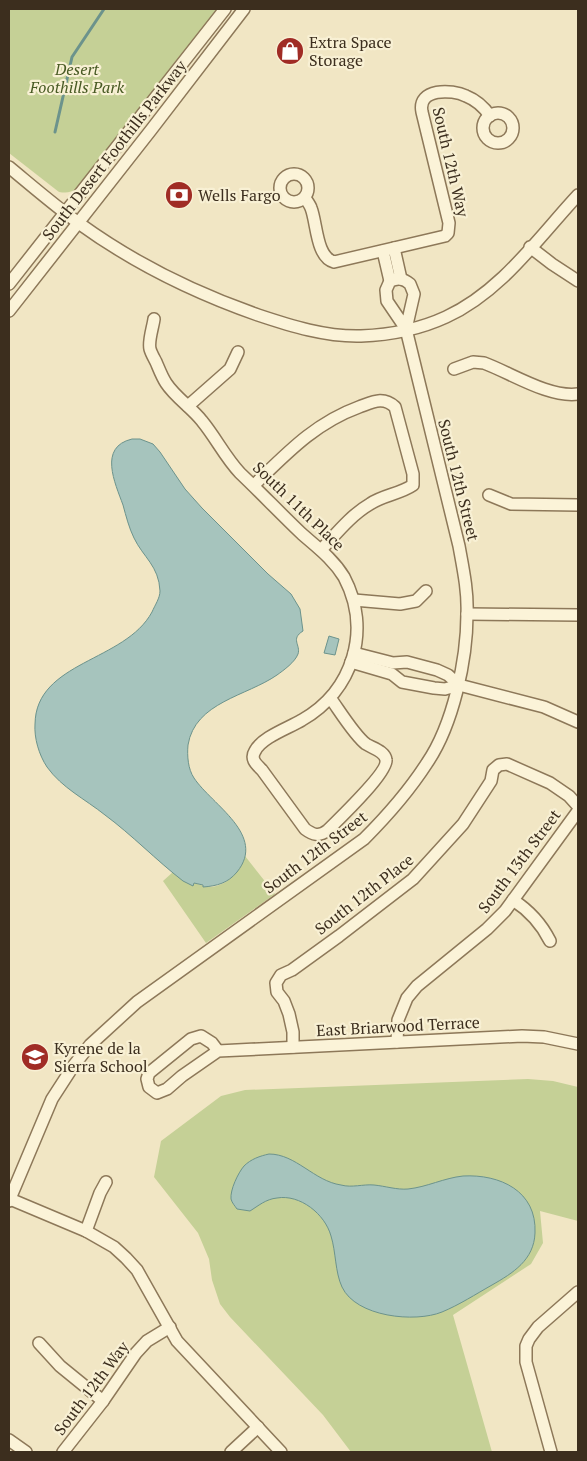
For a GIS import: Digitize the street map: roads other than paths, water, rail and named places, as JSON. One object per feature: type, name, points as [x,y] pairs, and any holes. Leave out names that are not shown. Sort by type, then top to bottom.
[{"type":"street","name":"South Desert Foothills Parkway","points":[[9,284],[225,9]]},
{"type":"street","name":"South Desert Foothills Parkway","points":[[9,311],[244,9]]},
{"type":"street","name":"South 12th Way","points":[[389,249],[448,233],[449,223],[421,107],[424,98],[446,91],[455,92],[485,107],[490,116]]},
{"type":"street","points":[[9,168],[79,223],[136,261],[164,276],[233,306],[304,330],[326,334],[360,336],[388,334],[406,329],[446,317],[468,304],[490,289],[511,270],[578,195]]},
{"type":"street","points":[[304,198],[311,207],[322,250],[329,260],[340,261],[389,249]]},
{"type":"street","points":[[530,247],[578,281]]},
{"type":"street","name":"South 12th Street","points":[[9,1200],[52,1100],[74,1065],[90,1045],[137,1002],[364,839],[393,809],[428,762],[448,721],[459,686],[467,614],[465,579],[459,546],[406,329],[385,295],[396,280],[389,249]]},
{"type":"street","name":"South 12th Street","points":[[396,280],[410,284],[414,294],[406,329]]},
{"type":"street","name":"South 11th Place","points":[[154,319],[149,347],[166,384],[203,421],[222,451],[240,472],[334,562],[354,600],[357,628],[353,658],[339,687],[330,699],[310,715],[260,744],[255,749],[253,756],[255,763],[305,829],[313,835],[322,835],[328,830],[385,768],[386,760],[383,754],[364,743],[330,699]]},
{"type":"street","points":[[188,406],[230,369],[238,352]]},
{"type":"street","points":[[454,369],[472,362],[484,362],[551,391],[570,395],[578,394]]},
{"type":"street","points":[[254,485],[303,438],[325,422],[348,411],[380,400],[388,401],[395,407],[413,474],[413,485],[368,504],[321,550]]},
{"type":"street","points":[[489,495],[511,504],[578,505]]},
{"type":"street","points":[[354,600],[400,604],[416,601],[426,591]]},
{"type":"street","points":[[467,614],[578,615]]},
{"type":"street","points":[[353,658],[394,663],[408,662],[421,665],[448,675],[459,686]]},
{"type":"street","points":[[353,658],[392,674],[402,682],[445,689],[459,686],[544,708],[578,722]]},
{"type":"street","points":[[416,685],[421,665]]},
{"type":"street","name":"South 12th Place","points":[[293,1047],[293,1032],[289,1014],[284,1001],[277,992],[276,983],[281,976],[339,936],[413,879],[463,824],[491,781],[493,770],[499,765],[507,764],[550,783],[569,796],[578,806]]},
{"type":"street","name":"South 13th Street","points":[[397,1042],[398,1020],[406,998],[417,986],[504,912],[578,811]]},
{"type":"street","points":[[513,900],[535,917],[542,925],[550,941]]},
{"type":"street","points":[[201,1036],[212,1043],[218,1051],[182,1076],[168,1089],[157,1093],[149,1087],[147,1079],[149,1073],[191,1039],[201,1036]]},
{"type":"street","name":"East Briarwood Terrace","points":[[218,1051],[522,1036],[544,1037],[578,1044]]},
{"type":"street","points":[[86,1231],[106,1182]]},
{"type":"street","points":[[9,1200],[86,1231],[114,1247],[126,1258],[136,1270],[177,1341],[281,1452]]},
{"type":"street","points":[[551,1452],[526,1362],[526,1346],[532,1333],[578,1292]]},
{"type":"street","name":"South 12th Way","points":[[62,1452],[103,1401],[136,1353],[147,1341],[170,1327]]},
{"type":"street","points":[[39,1343],[60,1366],[103,1401]]},
{"type":"street","points":[[232,1452],[258,1427]]},
{"type":"street","points":[[9,1440],[26,1452]]},
{"type":"water","points":[[132,439],[140,439],[153,444],[185,489],[268,574],[291,594],[300,609],[303,631],[296,639],[299,651],[294,660],[277,675],[211,709],[193,731],[188,745],[190,771],[202,788],[233,821],[241,833],[245,846],[245,858],[234,876],[213,886],[203,887],[203,885],[194,883],[193,886],[183,881],[115,823],[67,787],[47,767],[36,741],[35,724],[39,703],[50,687],[65,674],[122,642],[139,629],[152,612],[159,596],[157,575],[132,534],[113,477],[112,458],[115,450],[122,443]]},
{"type":"water","points":[[329,636],[339,639],[335,655],[324,653]]},
{"type":"water","points":[[269,1154],[288,1158],[331,1183],[345,1186],[374,1185],[408,1189],[463,1176],[477,1176],[503,1182],[523,1196],[530,1206],[534,1218],[535,1233],[531,1251],[521,1265],[507,1276],[442,1312],[417,1317],[402,1317],[373,1311],[349,1297],[342,1287],[338,1275],[333,1242],[328,1228],[310,1207],[294,1199],[277,1198],[262,1203],[250,1211],[237,1209],[231,1199],[232,1191],[242,1169],[253,1160]]},
{"type":"waterway","points":[[55,132],[72,57],[104,9]]},
{"type":"place","name":"Extra Space Storage","points":[[290,51]]},
{"type":"place","name":"Wells Fargo","points":[[179,195]]},
{"type":"place","name":"Kyrene de la Sierra School","points":[[35,1057]]},
{"type":"park label","name":"Desert Foothills Park","points":[[77,78]]}]
